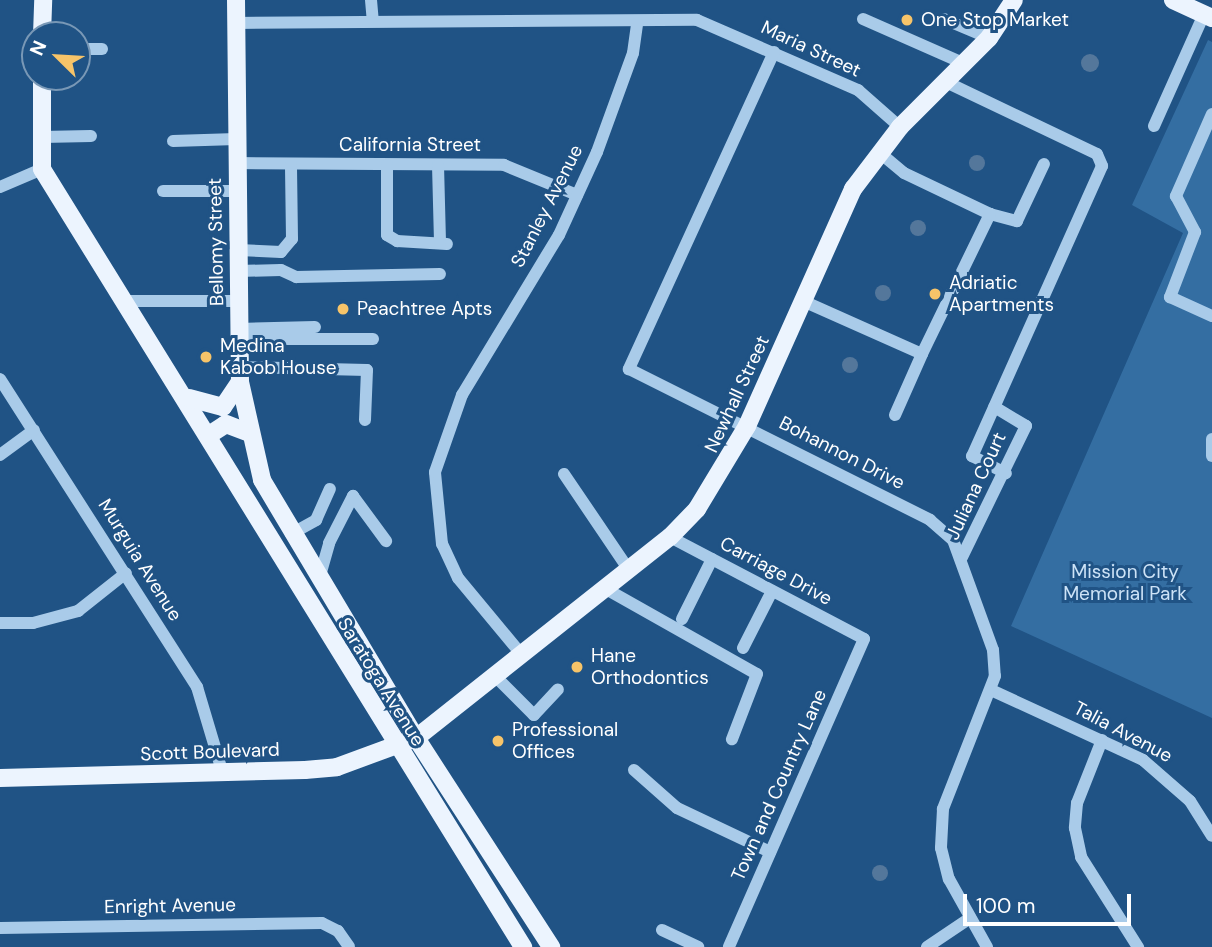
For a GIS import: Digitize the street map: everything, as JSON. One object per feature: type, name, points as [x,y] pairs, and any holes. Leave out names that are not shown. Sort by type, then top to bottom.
[{"type":"main road","points":[[43,0],[43,21]]},
{"type":"main road","name":"Bellomy Street","points":[[236,0],[240,374],[247,432],[262,480]]},
{"type":"main road","name":"Newhall Street","points":[[416,738],[670,537],[716,483],[747,426],[853,189],[900,127],[989,38],[1014,0]]},
{"type":"main road","points":[[1172,0],[1208,16]]},
{"type":"main road","points":[[42,91],[42,169]]},
{"type":"main road","name":"Saratoga Avenue","points":[[42,169],[189,398],[275,555],[523,947]]},
{"type":"main road","points":[[189,398],[223,407],[240,374]]},
{"type":"main road","points":[[209,435],[226,424],[247,432]]},
{"type":"main road","name":"Saratoga Avenue","points":[[262,480],[318,580],[551,947]]},
{"type":"main road","name":"Scott Boulevard","points":[[0,778],[223,774],[337,767],[416,738]]},
{"type":"street","points":[[371,0],[373,22]]},
{"type":"street","points":[[1154,126],[1208,16]]},
{"type":"street","points":[[863,19],[965,64]]},
{"type":"street","points":[[944,19],[989,38]]},
{"type":"street","name":"Maria Street","points":[[235,23],[636,23],[697,20],[858,90],[900,127]]},
{"type":"street","name":"Stanley Avenue","points":[[522,655],[474,603],[442,544],[435,472],[462,395],[577,195],[633,52],[636,23]]},
{"type":"street","points":[[91,49],[102,49]]},
{"type":"street","name":"Bohannon Drive","points":[[774,52],[629,369],[930,520],[962,557],[993,650],[991,690],[943,809],[941,848],[970,918],[987,947]]},
{"type":"street","points":[[946,82],[1097,153],[1102,166],[972,456],[1006,473]]},
{"type":"street","points":[[1210,123],[1176,196],[1195,232],[1170,297],[1212,317]]},
{"type":"street","points":[[42,137],[92,136]]},
{"type":"street","points":[[173,141],[236,139]]},
{"type":"street","points":[[880,153],[904,173],[990,214],[1017,221],[1044,164]]},
{"type":"street","name":"California Street","points":[[236,163],[438,165],[526,169],[577,195]]},
{"type":"street","points":[[238,250],[281,252],[292,239],[291,164]]},
{"type":"street","points":[[387,165],[387,235],[397,241],[444,243],[438,165]]},
{"type":"street","points":[[0,187],[42,169]]},
{"type":"street","points":[[163,191],[236,191]]},
{"type":"street","points":[[895,415],[990,214]]},
{"type":"street","points":[[238,271],[281,270],[296,277],[440,274]]},
{"type":"street","points":[[127,301],[239,301]]},
{"type":"street","points":[[803,301],[922,355]]},
{"type":"street","points":[[239,334],[316,327]]},
{"type":"street","points":[[239,334],[373,339]]},
{"type":"street","points":[[240,374],[367,370],[365,419]]},
{"type":"street","name":"Murguia Avenue","points":[[0,379],[197,687],[223,774]]},
{"type":"street","name":"Juliana Court","points":[[962,557],[1006,473],[1026,426],[994,407]]},
{"type":"street","points":[[0,455],[34,430]]},
{"type":"street","points":[[1212,439],[1212,456]]},
{"type":"street","points":[[564,474],[629,570]]},
{"type":"street","points":[[291,534],[316,520],[330,489]]},
{"type":"street","points":[[318,580],[328,542],[353,496],[386,541]]},
{"type":"street","name":"Carriage Drive","points":[[670,537],[864,639]]},
{"type":"street","points":[[682,619],[712,559]]},
{"type":"street","points":[[0,623],[33,623],[78,611],[126,573]]},
{"type":"street","points":[[606,589],[757,674],[732,739]]},
{"type":"street","points":[[743,648],[772,591]]},
{"type":"street","name":"Town and Country Lane","points":[[729,947],[864,639]]},
{"type":"street","points":[[495,676],[534,715],[558,688]]},
{"type":"street","name":"Talia Avenue","points":[[991,690],[1102,740],[1168,778],[1212,836]]},
{"type":"street","points":[[1102,740],[1077,803],[1076,828],[1081,857],[1138,947]]},
{"type":"street","points":[[634,770],[677,807],[770,852]]},
{"type":"street","points":[[927,947],[970,918]]},
{"type":"street","name":"Enright Avenue","points":[[0,928],[322,923],[338,931],[349,947]]},
{"type":"street","points":[[662,930],[698,947]]},
{"type":"green space","name":"Mission City Memorial Park","points":[[1208,40],[1212,42],[1212,718],[1011,626],[1183,233],[1132,205]]},
{"type":"shaded area","points":[[1090,54],[1096,57],[1099,63],[1096,69],[1090,72],[1084,69],[1081,63],[1084,57]]},
{"type":"shaded area","points":[[974,155],[980,155],[985,163],[983,169],[974,171],[969,166],[969,160]]},
{"type":"shaded area","points":[[915,220],[921,220],[926,228],[924,234],[915,236],[910,231],[910,225]]},
{"type":"shaded area","points":[[883,285],[889,287],[889,299],[883,301],[877,299],[875,293],[877,287]]},
{"type":"shaded area","points":[[850,357],[856,359],[856,371],[850,373],[844,371],[842,365],[844,359]]},
{"type":"shaded area","points":[[880,865],[888,873],[880,881],[872,873]]},
{"type":"place","name":"One Stop Market","points":[[907,20]]},
{"type":"place","name":"Adriatic Apartments","points":[[935,294]]},
{"type":"place","name":"Peachtree Apts","points":[[343,309]]},
{"type":"place","name":"Medina Kabob House","points":[[206,357]]},
{"type":"place","name":"Hane Orthodontics","points":[[577,667]]},
{"type":"place","name":"Professional Offices","points":[[498,741]]}]
